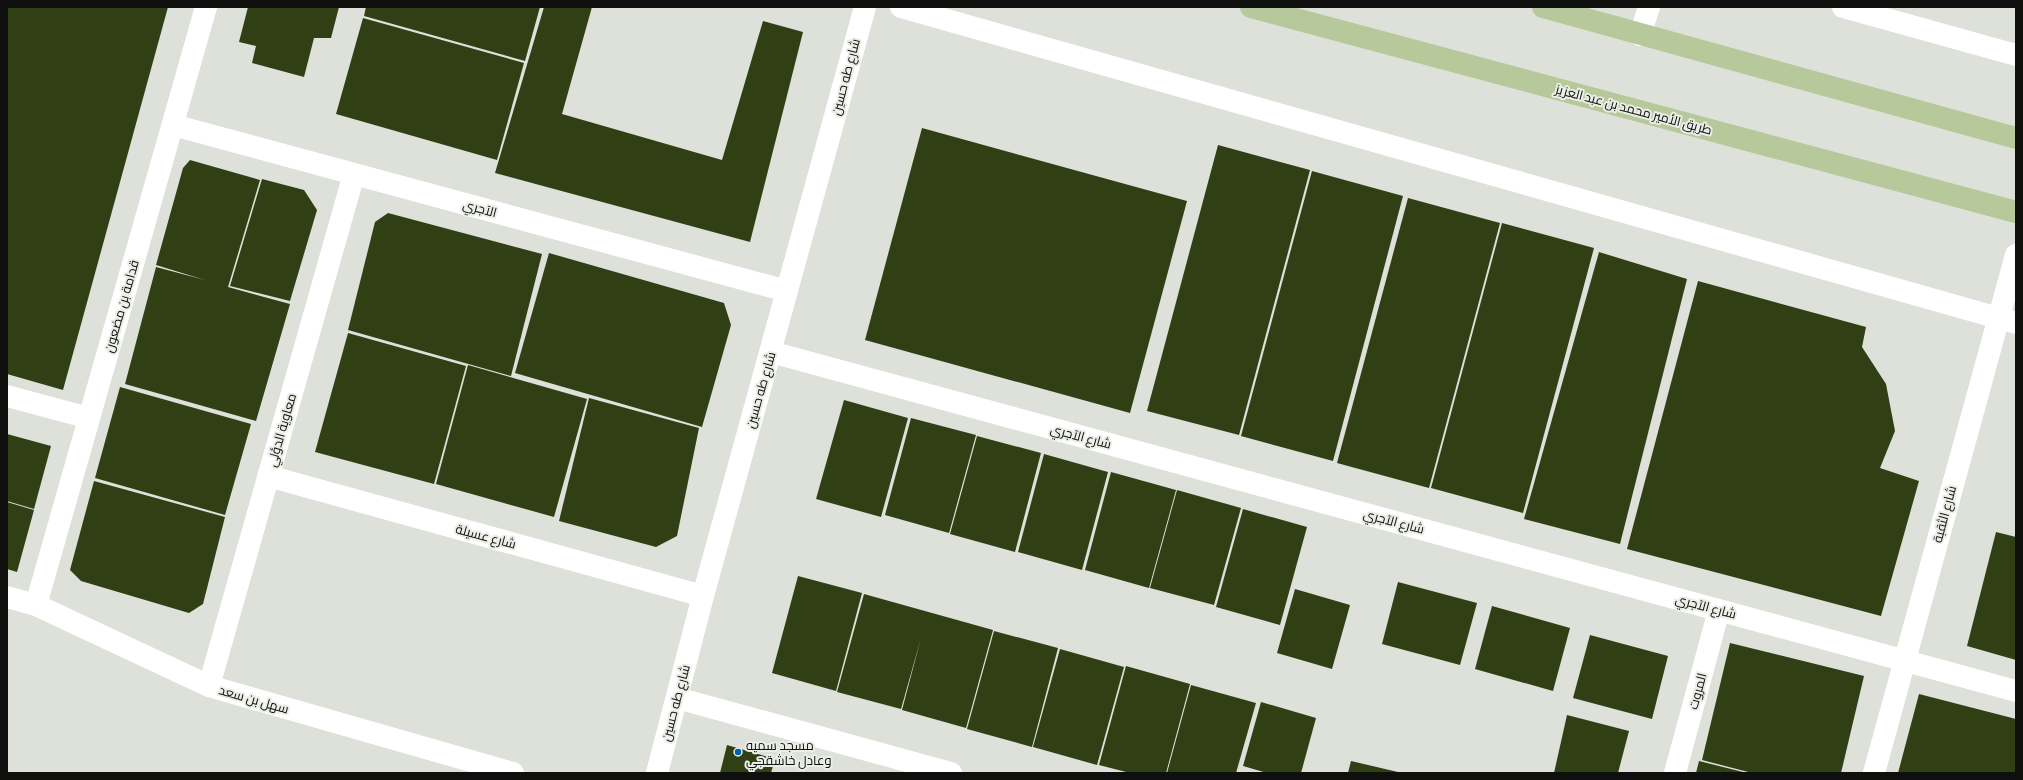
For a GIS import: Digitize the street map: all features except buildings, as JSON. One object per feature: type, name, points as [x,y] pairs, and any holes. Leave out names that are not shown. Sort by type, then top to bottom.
[{"type":"main road","name":"طريق الأمير محمد بن عبد العزيز","points":[[1251,7],[2016,212]]},
{"type":"main road","points":[[1544,7],[1640,35],[2016,138]]},
{"type":"street","name":"قدامة بن مضعون","points":[[36,605],[206,7]]},
{"type":"street","name":"شارع طه حسين","points":[[657,773],[703,596],[771,352],[864,7]]},
{"type":"street","points":[[901,7],[2007,321]]},
{"type":"street","points":[[1640,35],[1648,7]]},
{"type":"street","points":[[1843,7],[2016,55]]},
{"type":"street","name":"الآجري","points":[[173,125],[787,291]]},
{"type":"street","name":"معاوية الدؤلي","points":[[209,686],[354,174]]},
{"type":"street","name":"شارع الثقبة","points":[[1874,773],[1904,660],[2007,321],[2016,255]]},
{"type":"street","name":"شارع الآجري","points":[[771,352],[2016,691]]},
{"type":"street","points":[[7,396],[89,418]]},
{"type":"street","name":"شارع عسيلة","points":[[268,476],[703,596]]},
{"type":"street","name":"سهل بن سعد","points":[[7,597],[36,605],[209,686],[513,773]]},
{"type":"street","name":"المروت","points":[[1675,773],[1719,610]]},
{"type":"street","points":[[677,698],[952,773]]},
{"type":"place","name":"مسجد سميه وعادل خاشقجي","points":[[738,752]]}]
